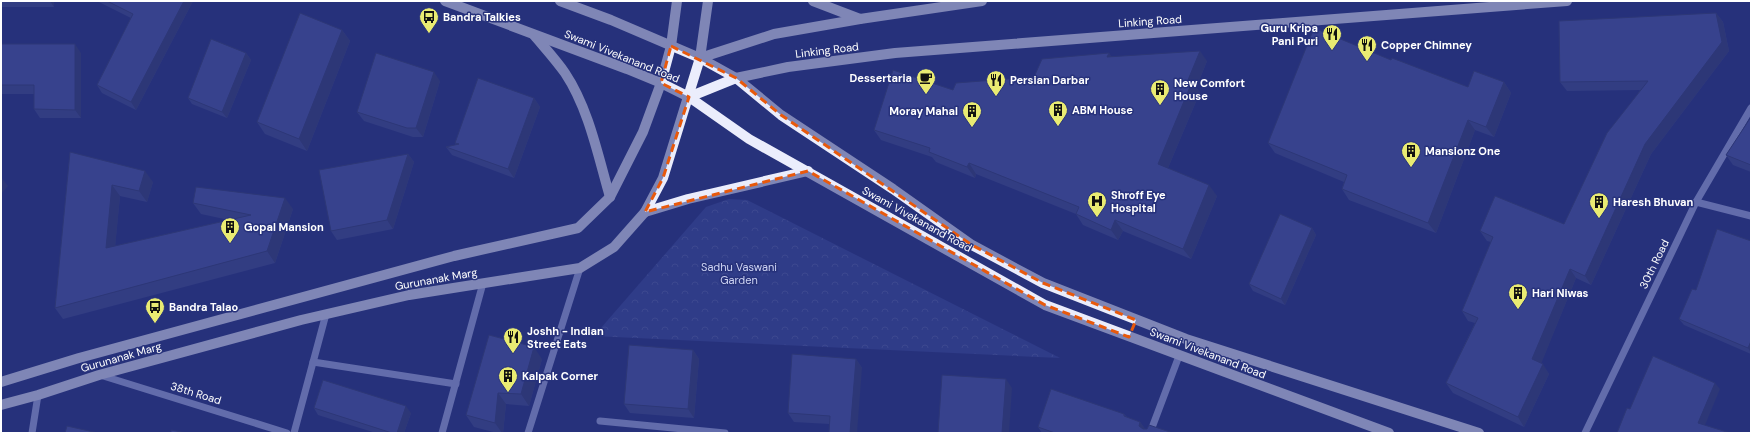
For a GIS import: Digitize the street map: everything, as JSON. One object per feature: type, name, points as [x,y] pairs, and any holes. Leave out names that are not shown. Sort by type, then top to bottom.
[{"type":"main road","name":"Swami Vivekanand Road","points":[[445,1],[661,83],[689,96],[749,139],[1045,305],[1388,433]]},
{"type":"main road","name":"Swami Vivekanand Road","points":[[560,1],[611,20],[700,58],[736,78],[781,115],[893,189],[972,245],[1043,283],[1186,339],[1479,433]]},
{"type":"main road","name":"Gurunanak Marg","points":[[1,382],[79,358],[454,256],[578,228],[610,197],[635,152],[661,83],[671,46],[677,1]]},
{"type":"main road","name":"Gurunanak Marg","points":[[1,405],[38,395],[99,375],[326,314],[410,295],[580,268],[614,247],[645,212],[663,178],[700,58],[708,1]]},
{"type":"main road","points":[[813,1],[860,19]]},
{"type":"main road","name":"Linking Road","points":[[700,58],[774,34],[860,19],[982,1]]},
{"type":"main road","name":"Linking Road","points":[[689,96],[736,78],[788,67],[894,53],[1568,1]]},
{"type":"main road","points":[[533,34],[565,74],[579,100],[590,128],[610,197]]},
{"type":"main road","points":[[645,212],[688,199],[808,171]]},
{"type":"main road","points":[[1130,337],[1136,320]]},
{"type":"street","name":"30th Road","points":[[1585,433],[1696,202],[1751,108]]},
{"type":"street","points":[[1696,202],[1751,216]]},
{"type":"street","points":[[528,433],[580,268]]},
{"type":"street","points":[[442,433],[483,283]]},
{"type":"street","points":[[294,433],[326,314]]},
{"type":"street","points":[[1150,433],[1179,356]]},
{"type":"street","points":[[313,362],[456,384]]},
{"type":"street","name":"38th Road","points":[[99,375],[287,433]]},
{"type":"street","points":[[32,433],[38,395]]},
{"type":"street","points":[[600,421],[725,433]]},
{"type":"highlighted area","points":[[671,46],[736,78],[781,115],[972,245],[1043,283],[1136,320],[1129,337],[1045,305],[808,171],[645,212],[663,178],[689,97],[661,83]]},
{"type":"green space","name":"Sadhu Vaswani Garden","points":[[729,199],[747,200],[1060,358],[594,336],[706,207]]},
{"type":"building","points":[[107,1],[184,1],[131,102],[97,85],[133,14]]},
{"type":"building","points":[[300,13],[342,30],[299,139],[257,122]]},
{"type":"building","points":[[1716,13],[1722,42],[1645,144],[1585,276],[1570,269],[1532,359],[1543,364],[1518,417],[1446,383],[1478,318],[1462,311],[1493,237],[1480,231],[1495,196],[1564,224],[1607,133],[1648,81],[1560,82],[1559,21]]},
{"type":"building","points":[[1314,28],[1391,60],[1392,58],[1468,87],[1474,71],[1504,82],[1486,127],[1468,120],[1428,223],[1342,189],[1347,175],[1268,143]]},
{"type":"building","points":[[211,39],[246,53],[222,112],[188,98]]},
{"type":"building","points":[[1,44],[75,44],[75,110],[34,109],[34,85],[1,85]]},
{"type":"building","points":[[1200,51],[1188,80],[1192,82],[1158,164],[1209,185],[1183,249],[1115,220],[1111,230],[1076,214],[1079,207],[969,163],[967,167],[929,152],[930,148],[874,130],[893,70],[953,90],[956,83],[1034,77],[1042,59],[1109,53],[1107,57]]},
{"type":"building","points":[[376,53],[434,72],[416,128],[407,128],[357,112]]},
{"type":"building","points":[[478,78],[534,98],[508,169],[446,147],[459,144],[455,143]]},
{"type":"building","points":[[1751,117],[1751,165],[1726,155]]},
{"type":"building","name":"Gopal Mansion","points":[[70,152],[145,171],[139,191],[112,185],[106,248],[251,215],[193,203],[196,187],[285,198],[267,251],[55,308]]},
{"type":"building","points":[[408,154],[387,220],[331,231],[319,170]]},
{"type":"building","points":[[1280,214],[1312,228],[1281,299],[1249,284]]},
{"type":"building","points":[[1717,229],[1751,241],[1751,341],[1748,348],[1679,319],[1692,289],[1696,290]]},
{"type":"building","points":[[489,335],[534,347],[521,394],[498,393],[495,423],[466,415]]},
{"type":"building","points":[[629,345],[693,350],[688,409],[624,404]]},
{"type":"building","points":[[792,354],[856,359],[850,433],[829,433],[830,416],[788,413]]},
{"type":"building","points":[[1653,356],[1715,383],[1698,423],[1730,433],[1617,433],[1627,408],[1630,409]]},
{"type":"building","points":[[942,375],[1006,379],[1002,433],[938,433]]},
{"type":"building","points":[[323,380],[406,406],[397,433],[392,433],[314,408]]},
{"type":"building","points":[[1051,389],[1124,414],[1124,416],[1140,422],[1139,426],[1143,429],[1147,429],[1149,425],[1173,433],[1055,433],[1038,427]]},
{"type":"building","points":[[67,426],[98,433],[65,433]]},
{"type":"building","points":[[171,430],[187,433],[171,433]]},
{"type":"place","name":"Bandra Talkies","points":[[429,34]]},
{"type":"place","name":"Guru Kripa Pani Puri","points":[[1332,51]]},
{"type":"place","name":"Copper Chimney","points":[[1367,62]]},
{"type":"place","name":"Dessertaria","points":[[926,95]]},
{"type":"place","name":"Persian Darbar","points":[[996,97]]},
{"type":"place","name":"New Comfort House","points":[[1160,106]]},
{"type":"place","name":"ABM House","points":[[1058,127]]},
{"type":"place","name":"Moray Mahal","points":[[972,128]]},
{"type":"place","name":"Mansionz One","points":[[1411,168]]},
{"type":"place","name":"Shroff Eye Hospital","points":[[1097,218]]},
{"type":"place","name":"Haresh Bhuvan","points":[[1599,219]]},
{"type":"place","name":"Gopal Mansion","points":[[230,244]]},
{"type":"place","name":"Hari Niwas","points":[[1518,310]]},
{"type":"place","name":"Bandra Talao","points":[[155,324]]},
{"type":"place","name":"Joshh - Indian Street Eats","points":[[513,354]]},
{"type":"place","name":"Kalpak Corner","points":[[508,393]]}]
